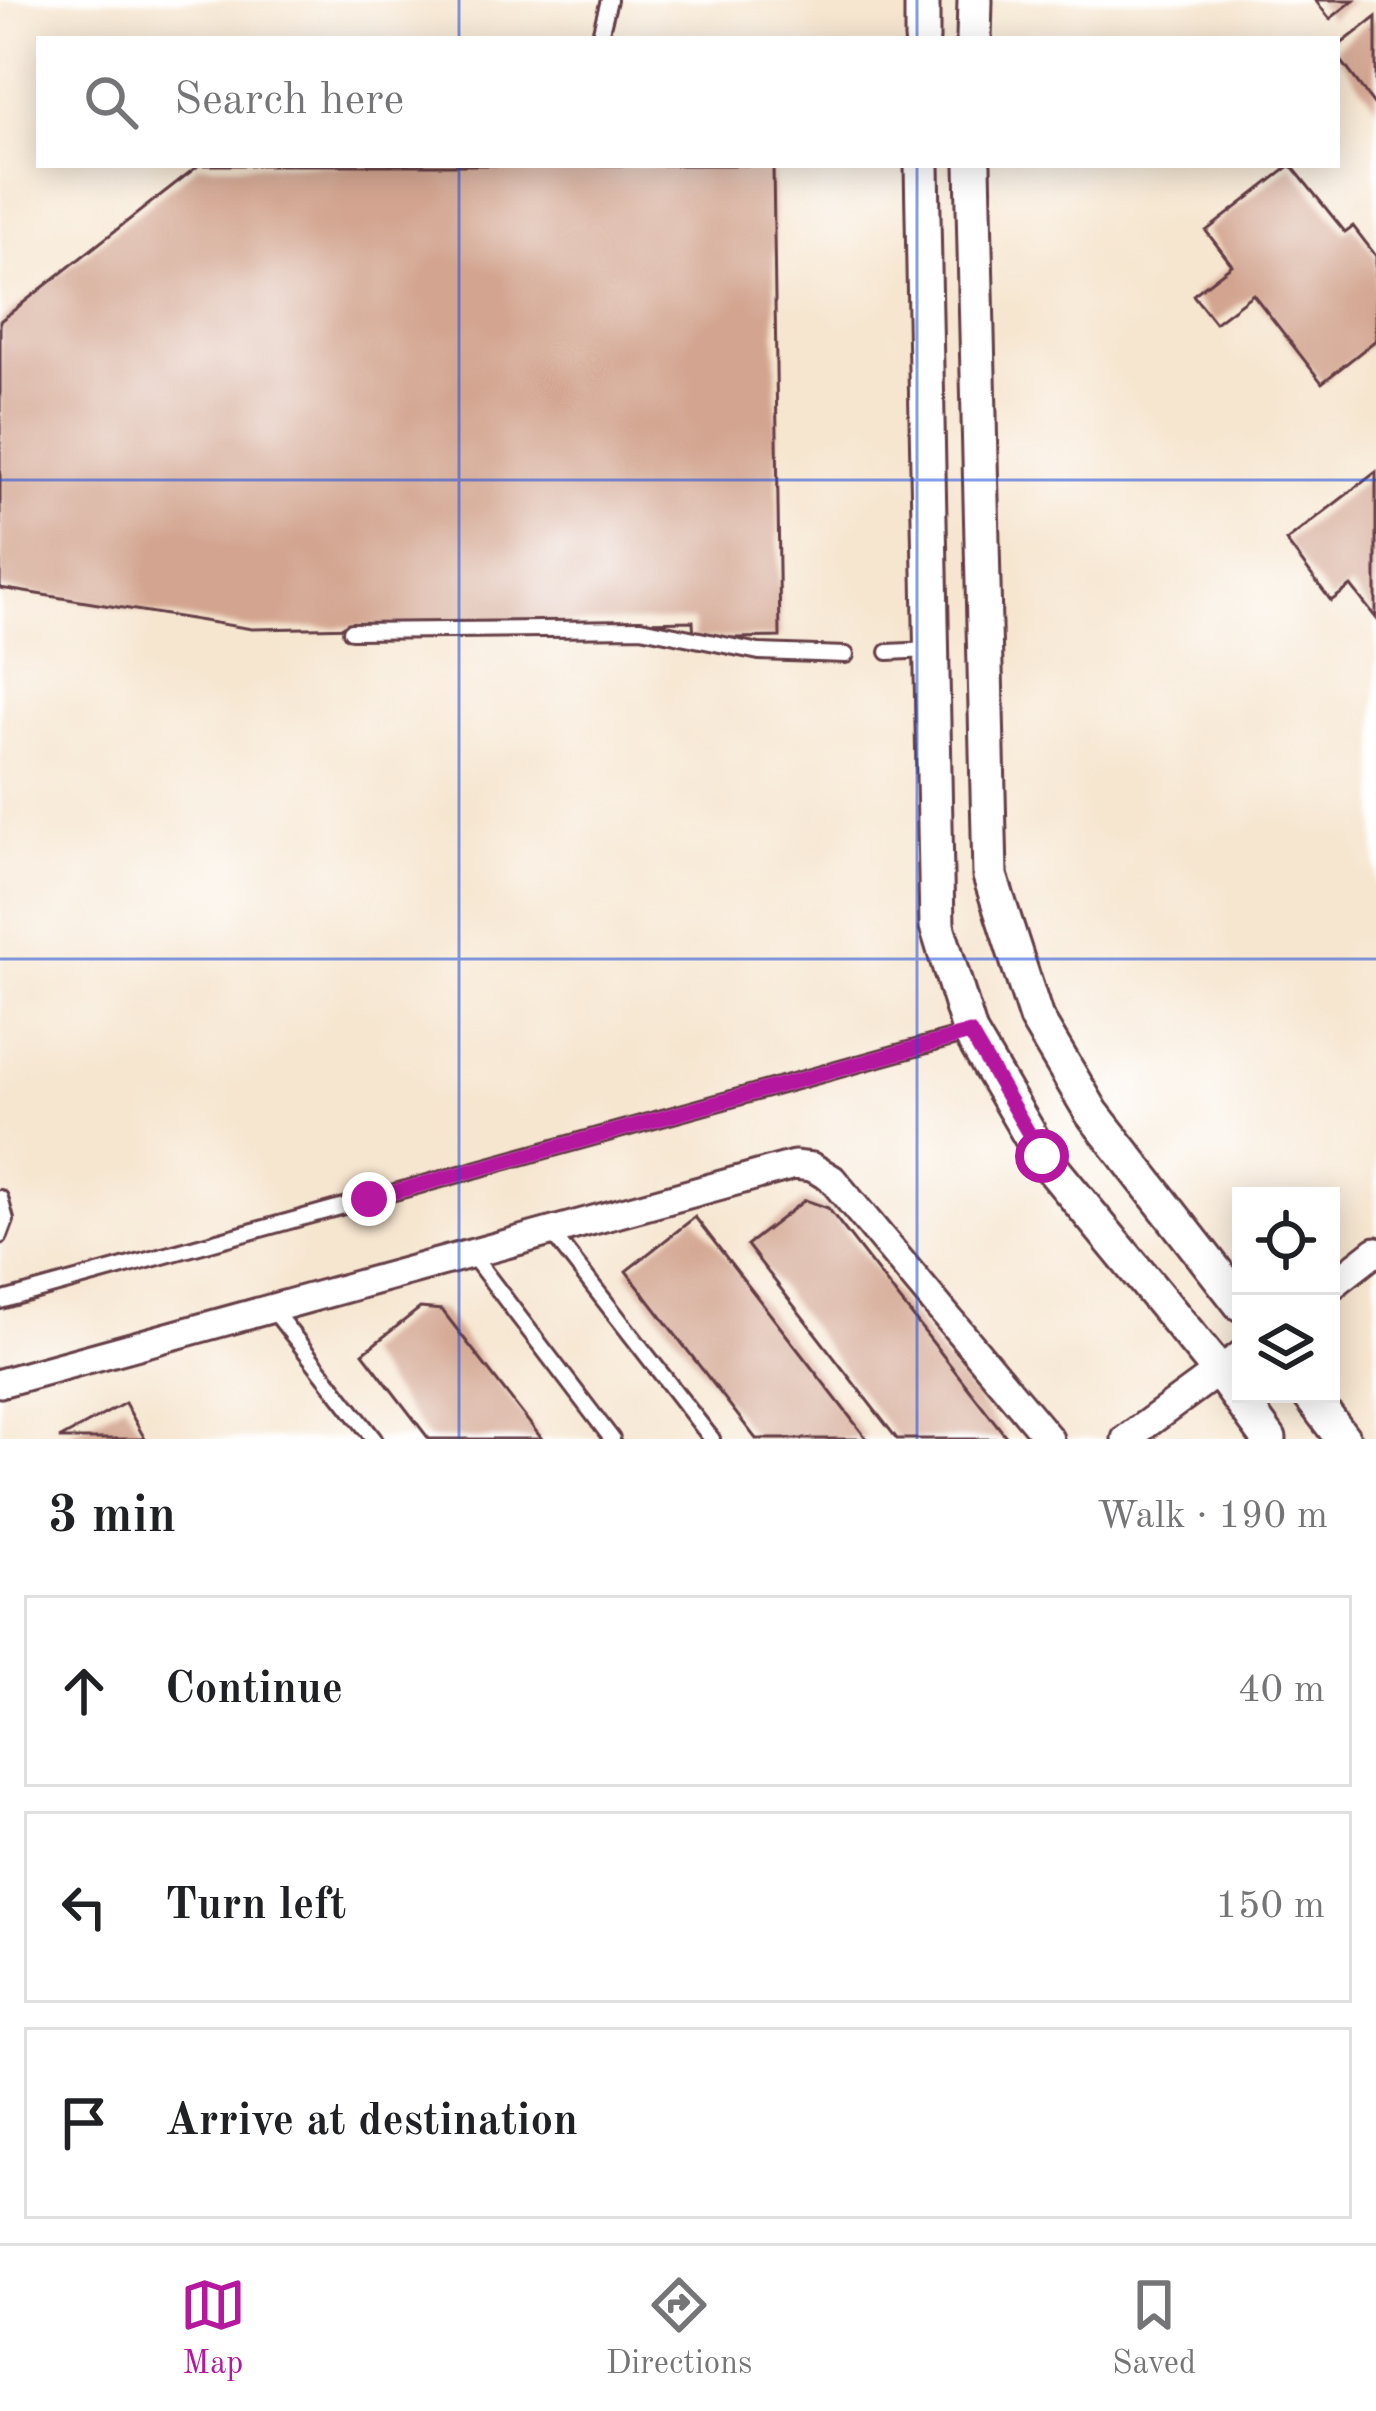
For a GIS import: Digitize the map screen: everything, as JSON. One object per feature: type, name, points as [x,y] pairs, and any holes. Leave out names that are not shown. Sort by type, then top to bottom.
[{"type":"street","points":[[922,0],[922,36]]},
{"type":"street","points":[[974,36],[975,0]]},
{"type":"street","points":[[922,168],[937,926],[970,1033],[1042,1156],[1230,1363],[1269,1439]]},
{"type":"street","points":[[974,168],[990,876],[1036,1018],[1092,1113],[1234,1295]]},
{"type":"street","points":[[0,1383],[794,1165],[812,1167],[832,1179],[1049,1439]]},
{"type":"street","points":[[1340,1279],[1376,1251]]},
{"type":"street","points":[[1126,1439],[1230,1363]]},
{"type":"street","points":[[1316,1403],[1343,1439]]},
{"type":"lane","points":[[601,31],[609,0]]},
{"type":"lane","points":[[351,631],[641,628],[759,652],[846,655]]},
{"type":"lane","points":[[888,652],[930,650]]},
{"type":"lane","points":[[0,1301],[970,1033]]},
{"type":"lane","points":[[0,1198],[6,1220],[0,1236]]},
{"type":"lane","points":[[551,1232],[712,1439]]},
{"type":"lane","points":[[471,1254],[612,1439]]},
{"type":"lane","points":[[270,1306],[374,1439]]},
{"type":"building","points":[[1315,0],[1354,0],[1330,19]]},
{"type":"building","points":[[1376,17],[1376,107],[1340,59],[1340,45]]},
{"type":"building","points":[[195,168],[773,168],[780,637],[694,639],[693,621],[252,629],[0,588],[0,321]]},
{"type":"building","points":[[1287,168],[1293,168],[1345,232],[1353,226],[1376,256],[1376,340],[1322,383],[1253,294],[1215,323],[1193,295],[1232,265],[1206,231]]},
{"type":"building","points":[[1376,472],[1376,618],[1351,586],[1331,601],[1286,541]]},
{"type":"building","points":[[805,1200],[828,1208],[1008,1439],[897,1439],[747,1245]]},
{"type":"building","points":[[695,1217],[867,1439],[756,1439],[626,1271]]},
{"type":"building","points":[[420,1308],[442,1310],[542,1439],[429,1439],[363,1353]]},
{"type":"building","points":[[125,1403],[145,1439],[59,1439]]},
{"type":"route","points":[[369,1199],[970,1033],[1042,1156]]}]
